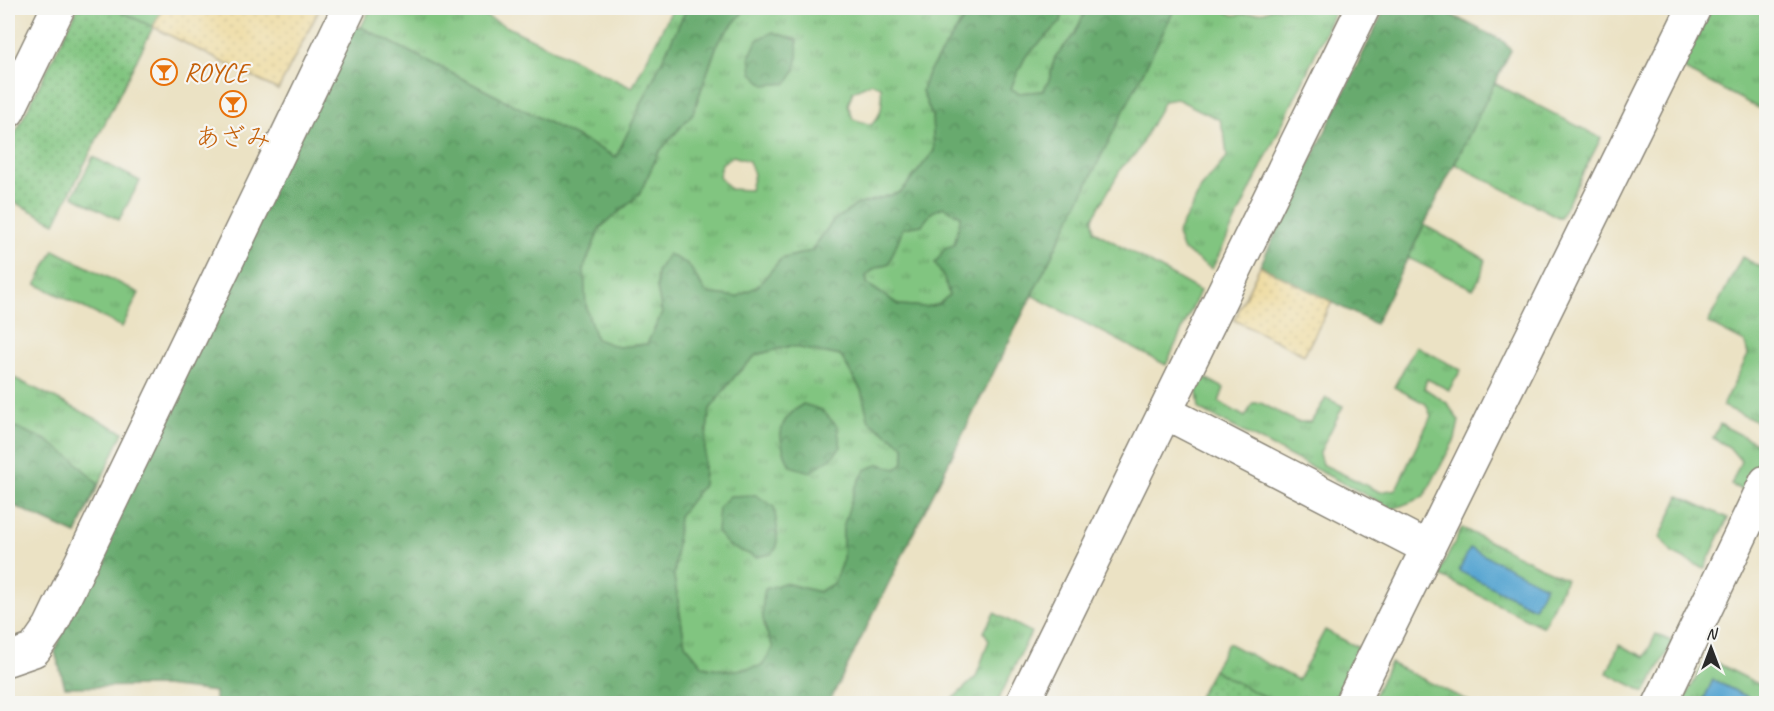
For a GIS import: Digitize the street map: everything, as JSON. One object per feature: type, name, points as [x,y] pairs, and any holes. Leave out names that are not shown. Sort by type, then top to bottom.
[{"type":"street","points":[[8,111],[58,8]]},
{"type":"street","points":[[8,659],[34,650],[50,627],[349,8]]},
{"type":"street","points":[[1022,704],[1363,8]]},
{"type":"street","points":[[1351,704],[1694,8]]},
{"type":"street","points":[[1165,412],[1428,548]]},
{"type":"street","points":[[1660,704],[1767,482]]},
{"type":"green space","points":[[78,8],[113,8],[153,27],[55,223],[8,199],[8,148]]},
{"type":"green space","points":[[113,8],[164,8],[153,27]]},
{"type":"green space","points":[[371,8],[469,8],[632,88],[673,8],[687,8],[616,157],[361,27]]},
{"type":"green space","points":[[687,8],[744,8],[718,42],[693,113],[659,152],[639,195],[600,228],[584,268],[586,307],[596,339],[618,347],[647,344],[662,313],[657,288],[657,271],[668,254],[688,264],[706,293],[737,297],[758,286],[781,259],[811,251],[833,221],[857,205],[901,192],[934,151],[932,116],[922,91],[928,73],[971,8],[1063,8],[1061,22],[1026,56],[1011,89],[1019,93],[1043,91],[1049,80],[1055,57],[1074,35],[1087,8],[1175,8],[829,703],[215,703],[215,692],[164,686],[65,687],[55,652],[86,571],[349,27],[361,27],[616,157]],"holes":[[[943,207],[961,216],[954,245],[945,248],[935,263],[945,280],[949,295],[939,304],[926,307],[899,305],[867,284],[866,276],[874,269],[889,263],[903,228],[922,225],[932,212]],[[790,346],[841,356],[861,390],[869,421],[904,446],[904,462],[896,469],[879,464],[865,470],[855,488],[843,527],[843,559],[834,583],[819,592],[784,583],[765,589],[763,619],[773,647],[762,666],[729,671],[703,666],[685,644],[674,577],[679,516],[703,485],[710,409],[735,376],[756,355]]]},
{"type":"green space","points":[[744,8],[971,8],[928,73],[922,91],[932,116],[934,151],[901,192],[857,205],[833,221],[811,251],[781,259],[758,286],[737,297],[706,293],[688,264],[657,288],[662,313],[647,344],[618,347],[596,340],[586,307],[583,269],[600,228],[639,195],[659,152],[693,113],[718,42]],"holes":[[[871,83],[881,87],[882,103],[880,112],[871,125],[853,119],[848,105],[853,91]],[[733,156],[749,161],[754,174],[750,190],[730,189],[719,177],[721,164]]]},
{"type":"green space","points":[[1063,8],[1087,8],[1074,35],[1055,57],[1049,81],[1042,91],[1019,93],[1011,89],[1026,56],[1061,22]]},
{"type":"green space","points":[[1175,8],[1218,8],[1233,15],[1264,12],[1273,8],[1336,8],[1212,269],[1182,249],[1177,234],[1201,188],[1227,157],[1225,138],[1220,120],[1177,99],[1164,101],[1136,154],[1122,167],[1093,218],[1094,231],[1200,291],[1166,365],[1031,295]]},
{"type":"green space","points":[[1385,8],[1438,8],[1503,41],[1511,50],[1375,324],[1260,266]]},
{"type":"green space","points":[[1712,8],[1766,8],[1766,112],[1681,68]]},
{"type":"green space","points":[[773,32],[797,40],[796,63],[787,83],[765,85],[752,73],[750,56],[757,40]]},
{"type":"green space","points":[[1494,83],[1601,138],[1560,218],[1455,164]]},
{"type":"green space","points":[[93,157],[140,181],[119,220],[73,196]]},
{"type":"green space","points":[[943,207],[961,216],[954,246],[935,263],[945,280],[949,295],[939,304],[926,307],[899,305],[867,284],[866,276],[874,269],[889,263],[903,228],[921,225],[932,212]]},
{"type":"green space","points":[[1424,225],[1485,259],[1481,276],[1473,289],[1408,258]]},
{"type":"green space","points":[[54,250],[139,293],[122,327],[36,284]]},
{"type":"green space","points":[[1742,257],[1766,270],[1766,426],[1723,406],[1748,355],[1745,342],[1708,323]]},
{"type":"green space","points":[[790,346],[841,356],[861,390],[869,421],[904,446],[904,462],[896,469],[879,464],[843,527],[843,559],[834,583],[819,592],[784,583],[764,627],[773,647],[763,666],[729,671],[703,666],[685,644],[674,577],[679,515],[703,485],[710,409],[735,376],[756,355]]},
{"type":"green space","points":[[1416,346],[1461,370],[1449,390],[1427,379],[1424,388],[1447,403],[1459,421],[1455,439],[1424,497],[1393,509],[1199,409],[1196,383],[1198,374],[1224,388],[1219,402],[1245,417],[1253,403],[1261,403],[1297,422],[1311,422],[1326,398],[1343,406],[1319,454],[1322,464],[1380,492],[1396,489],[1431,416],[1426,404],[1394,387]]},
{"type":"green space","points":[[8,375],[123,432],[76,534],[8,503]]},
{"type":"green space","points":[[803,404],[822,410],[837,426],[841,447],[832,457],[810,472],[790,466],[781,439],[781,431],[787,417]]},
{"type":"green space","points":[[8,424],[46,440],[73,459],[98,484],[76,534],[8,503]]},
{"type":"green space","points":[[1720,424],[1766,448],[1744,491],[1731,485],[1741,461],[1729,447],[1713,438]]},
{"type":"green space","points":[[756,495],[774,507],[777,547],[771,554],[756,557],[729,546],[717,532],[719,507],[730,496]]},
{"type":"green space","points":[[1679,496],[1728,518],[1704,569],[1672,553],[1660,537]]},
{"type":"green space","points":[[1462,528],[1566,579],[1543,627],[1438,575]],"holes":[[[1459,570],[1545,586],[1534,608]]]},
{"type":"green space","points":[[994,613],[1031,632],[997,703],[948,703],[976,677],[989,640],[984,632]]},
{"type":"green space","points":[[1325,630],[1361,649],[1332,703],[1275,703],[1213,670],[1228,643],[1298,680]]},
{"type":"green space","points":[[1656,634],[1673,642],[1645,692],[1607,673],[1619,645],[1645,657]]},
{"type":"green space","points":[[1707,658],[1766,688],[1766,703],[1760,703],[1713,680],[1702,703],[1682,704]]},
{"type":"green space","points":[[1390,663],[1472,703],[1370,704]]},
{"type":"green space","points":[[1213,670],[1275,703],[1195,703]]},
{"type":"sand","points":[[163,8],[320,8],[278,90],[153,27]]},
{"type":"sand","points":[[1260,266],[1332,302],[1304,355],[1234,320]]},
{"type":"water","points":[[1470,548],[1545,586],[1534,608],[1459,571]]},
{"type":"water","points":[[1713,680],[1760,703],[1702,703]]},
{"type":"place","name":"ROYCE","points":[[164,72]]},
{"type":"place","name":"あざみ","points":[[233,104]]}]
